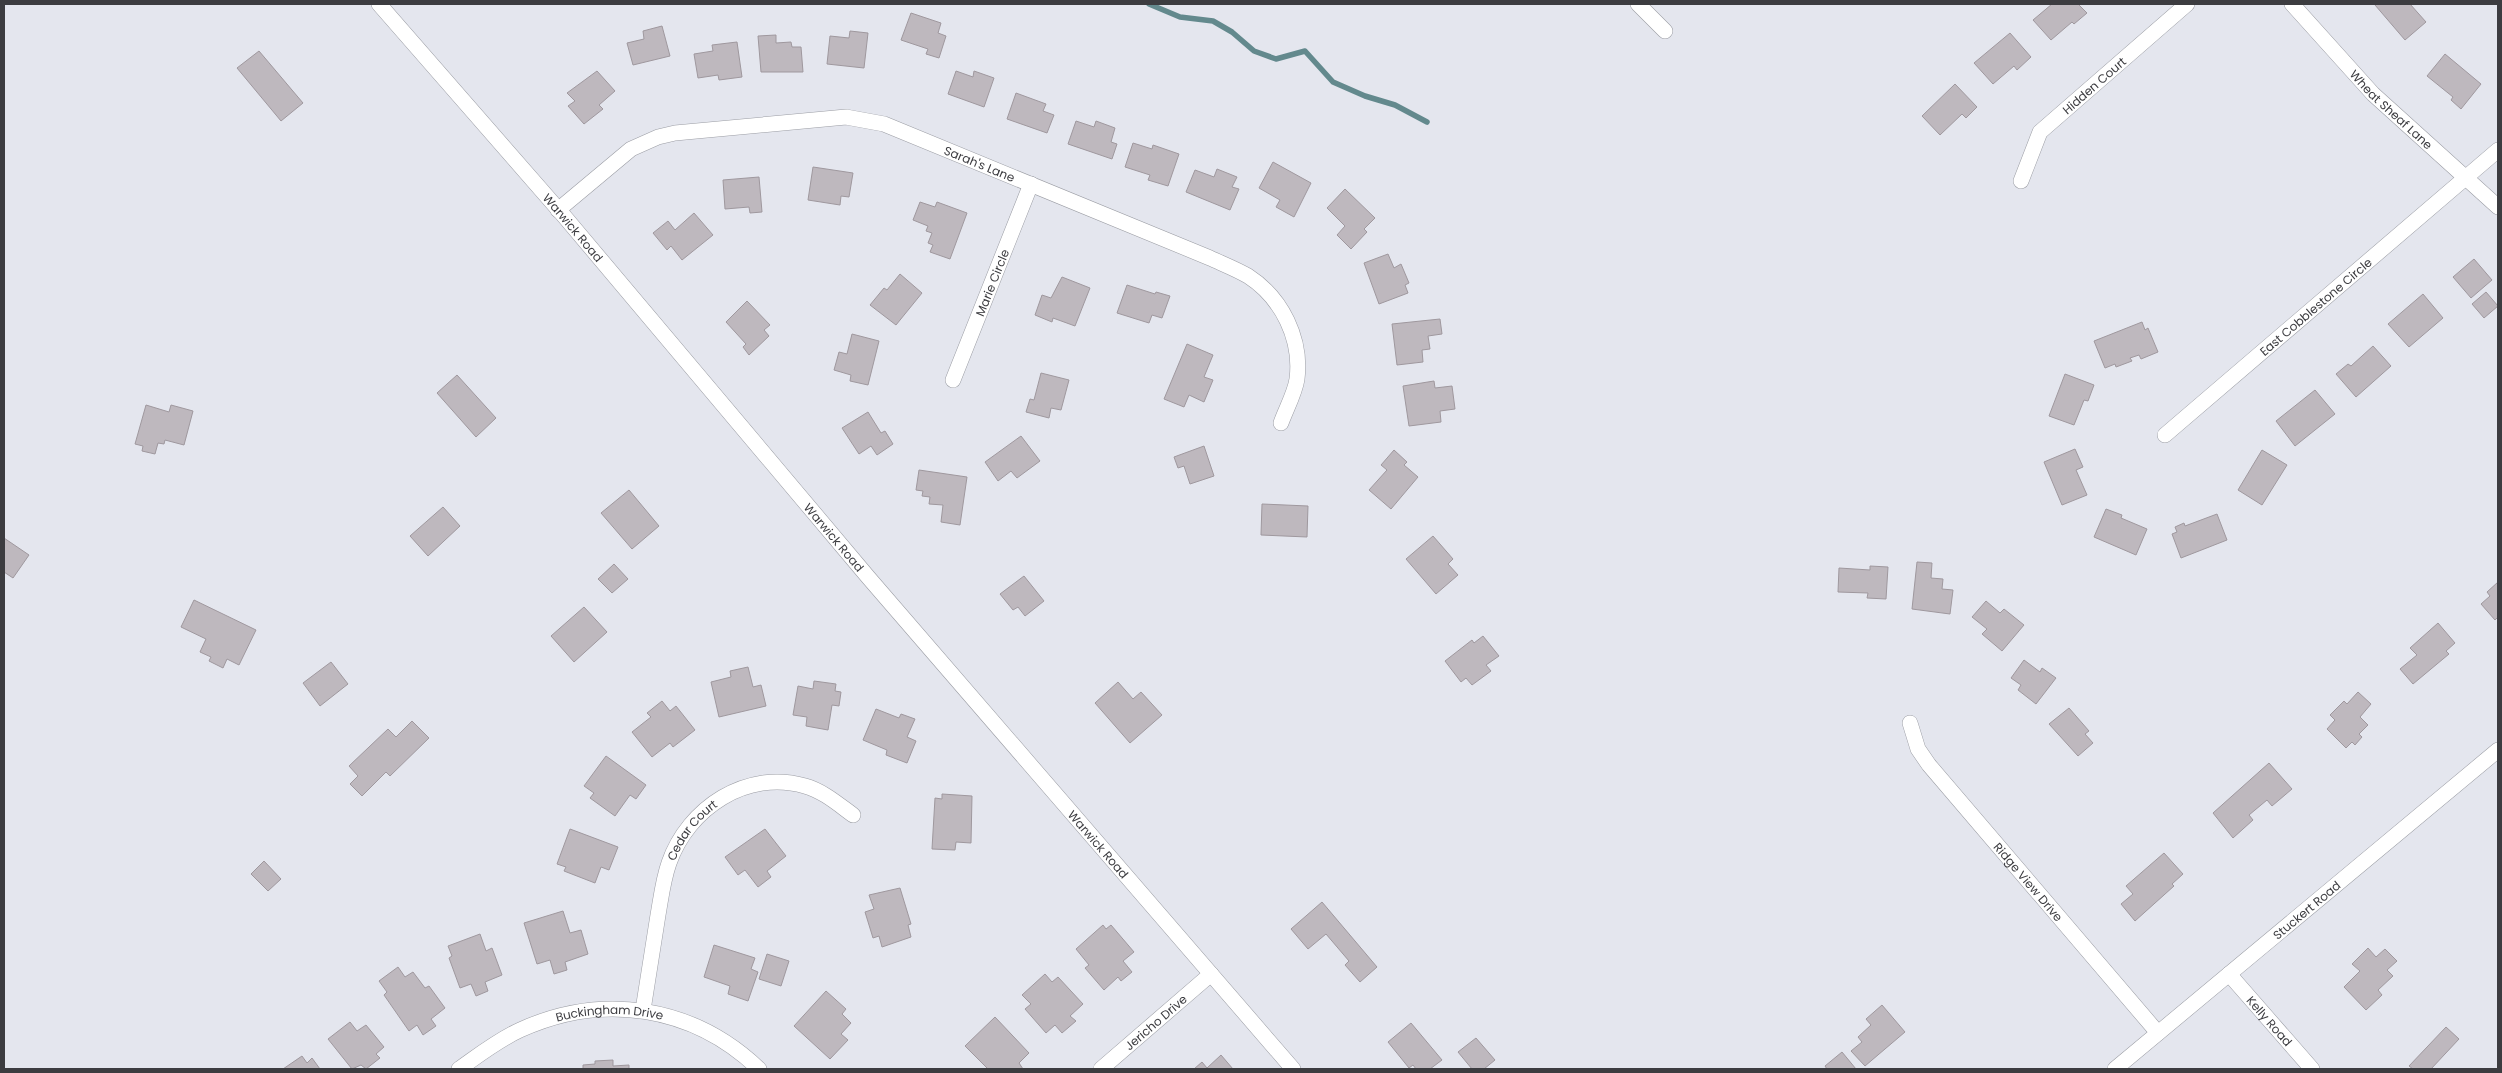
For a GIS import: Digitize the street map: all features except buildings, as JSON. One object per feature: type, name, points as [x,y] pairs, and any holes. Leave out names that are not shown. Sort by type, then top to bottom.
[{"type":"street","name":"Warwick Road","points":[[379,4],[558,210],[868,577],[1293,1069]]},
{"type":"street","points":[[1638,4],[1665,31]]},
{"type":"street","name":"Hidden Court","points":[[2021,182],[2040,132],[2187,4]]},
{"type":"street","name":"Wheat Sheaf Lane","points":[[2292,4],[2373,94],[2498,207]]},
{"type":"street","name":"Sarah's Lane","points":[[558,210],[630,149],[658,137],[675,133],[846,117],[884,124],[1239,271],[1269,294],[1284,314],[1292,329],[1298,363],[1296,381],[1281,423]]},
{"type":"street","name":"East Cobblestone Circle","points":[[2165,435],[2498,150]]},
{"type":"street","name":"Marie Circle","points":[[954,380],[1030,184]]},
{"type":"street","name":"Ridge View Drive","points":[[1910,724],[1918,749],[1929,765],[2158,1033]]},
{"type":"street","name":"Stuckert Road","points":[[2115,1069],[2498,750]]},
{"type":"street","name":"Cedar Court","points":[[643,1010],[669,862],[680,840],[695,820],[728,793],[759,782],[784,782],[805,786],[825,795],[853,815]]},
{"type":"street","name":"Jericho Drive","points":[[1101,1069],[1212,974]]},
{"type":"street","name":"Kelly Road","points":[[2229,974],[2312,1069]]},
{"type":"street","name":"Buckingham Drive","points":[[460,1069],[505,1037],[542,1021],[580,1011],[618,1008],[643,1010],[688,1023],[719,1038],[759,1069]]},
{"type":"waterway","points":[[1149,4],[1180,17],[1213,21],[1232,32],[1254,51],[1276,59],[1305,51],[1333,82],[1365,96],[1395,105],[1427,122]]}]
